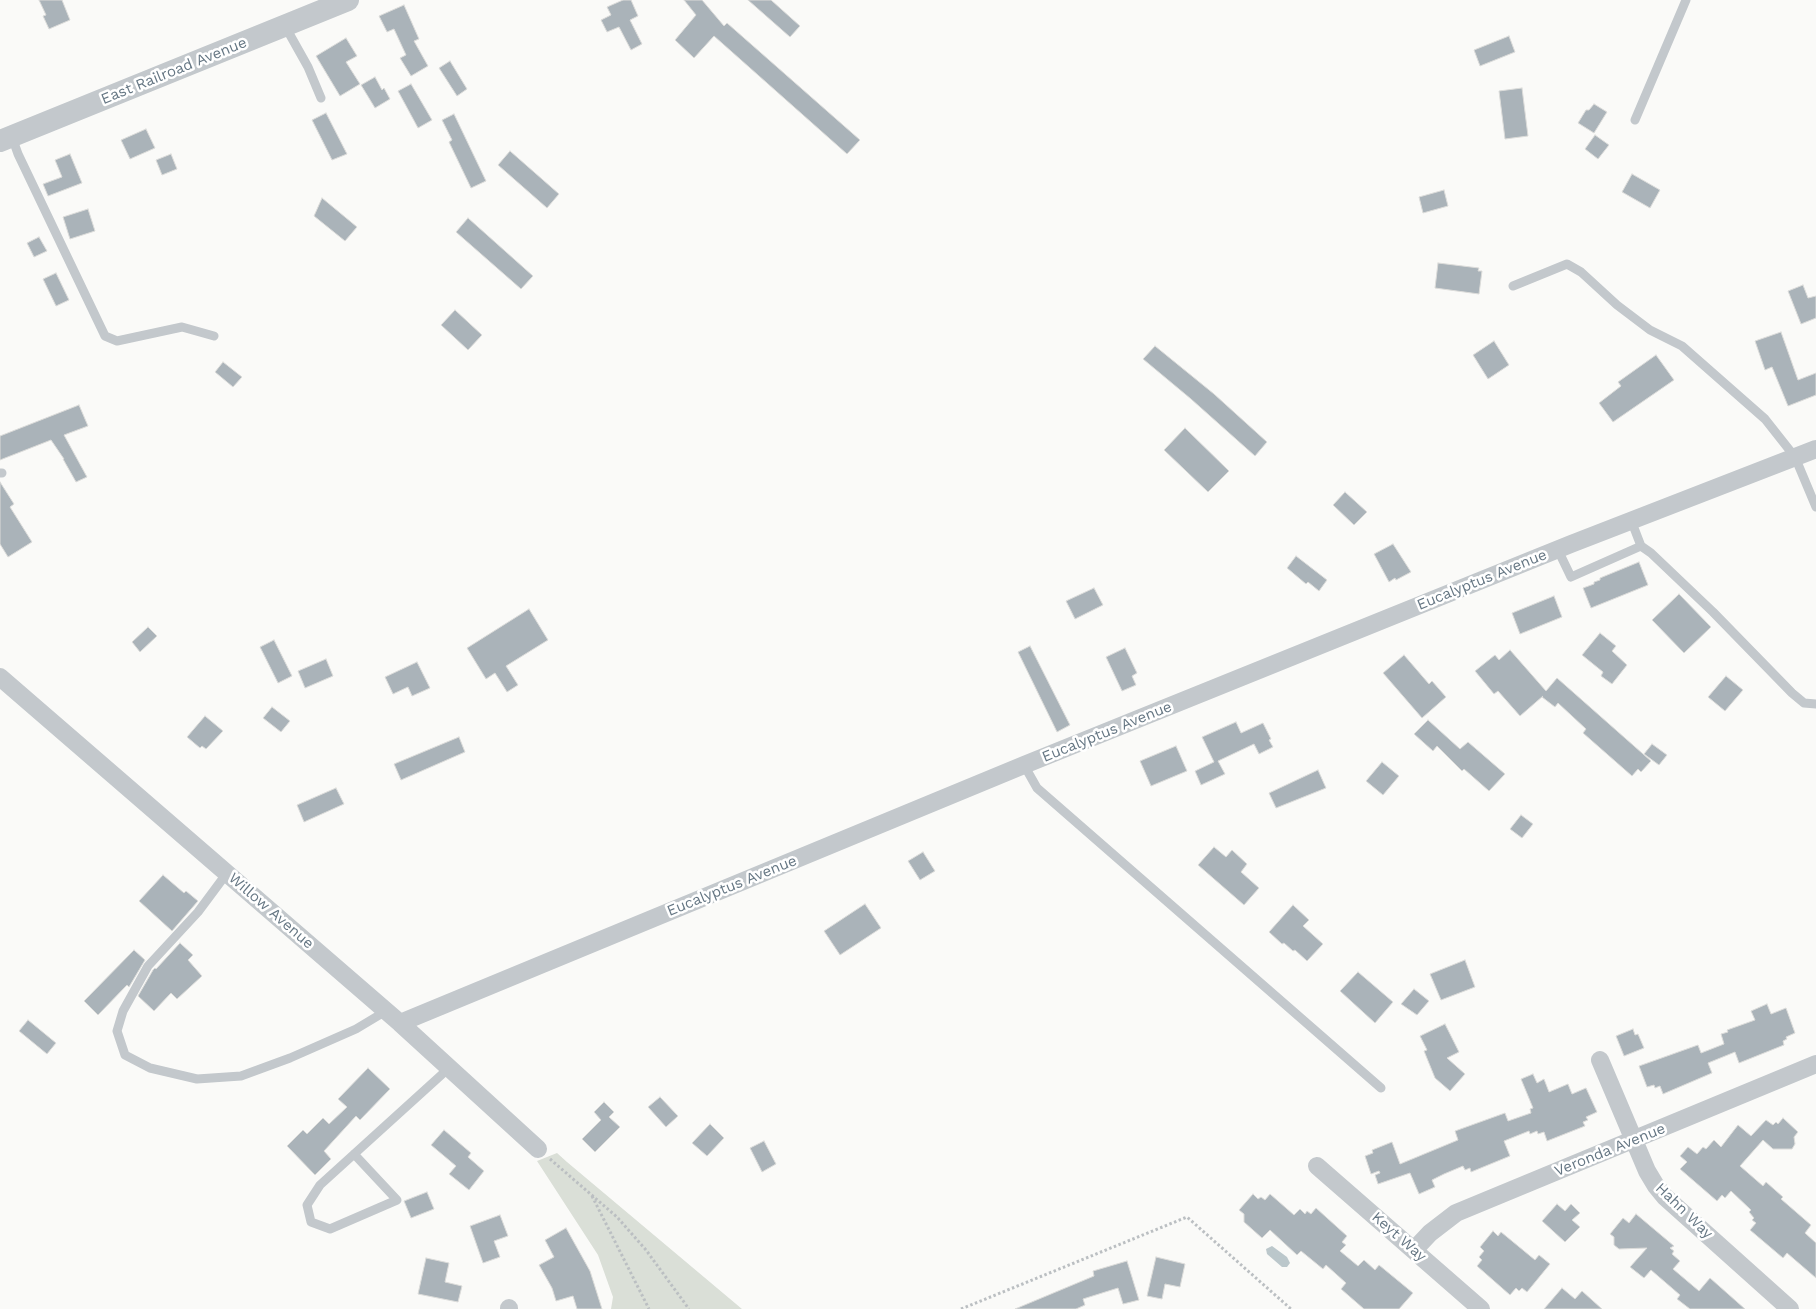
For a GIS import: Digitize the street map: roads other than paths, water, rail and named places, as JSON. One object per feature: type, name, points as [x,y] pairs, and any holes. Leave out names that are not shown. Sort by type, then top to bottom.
[{"type":"street","name":"East Railroad Avenue","points":[[6,139],[348,0]]},
{"type":"street","name":"Eucalyptus Avenue","points":[[400,1023],[1024,765],[1631,520],[1816,449]]},
{"type":"street","name":"Willow Avenue","points":[[0,676],[400,1023],[538,1149]]},
{"type":"street","name":"Hahn Way","points":[[1600,1060],[1647,1171],[1665,1196],[1790,1309]]},
{"type":"street","name":"Veronda Avenue","points":[[1414,1250],[1430,1233],[1456,1213],[1816,1064]]},
{"type":"street","name":"Keyt Way","points":[[1317,1166],[1480,1309]]},
{"type":"lane","points":[[1635,120],[1686,0]]},
{"type":"lane","points":[[285,26],[308,67],[321,98]]},
{"type":"lane","points":[[6,139],[18,154],[105,336],[117,342],[182,327],[214,336]]},
{"type":"lane","points":[[1513,286],[1567,264],[1581,272],[1617,305],[1650,330],[1682,346],[1765,418],[1796,457],[1816,507]]},
{"type":"lane","points":[[1631,520],[1641,546],[1651,553],[1714,612],[1792,693],[1804,703],[1816,704]]},
{"type":"lane","points":[[1558,550],[1571,577],[1641,546]]},
{"type":"lane","points":[[1024,765],[1037,788],[1381,1088]]},
{"type":"lane","points":[[227,873],[198,912],[148,966],[123,1011],[117,1031],[125,1055],[150,1068],[196,1080],[241,1076],[356,1030],[386,1011]]},
{"type":"lane","points":[[354,1154],[397,1200],[330,1229],[311,1222],[307,1205],[320,1185],[354,1154],[449,1068]]}]
